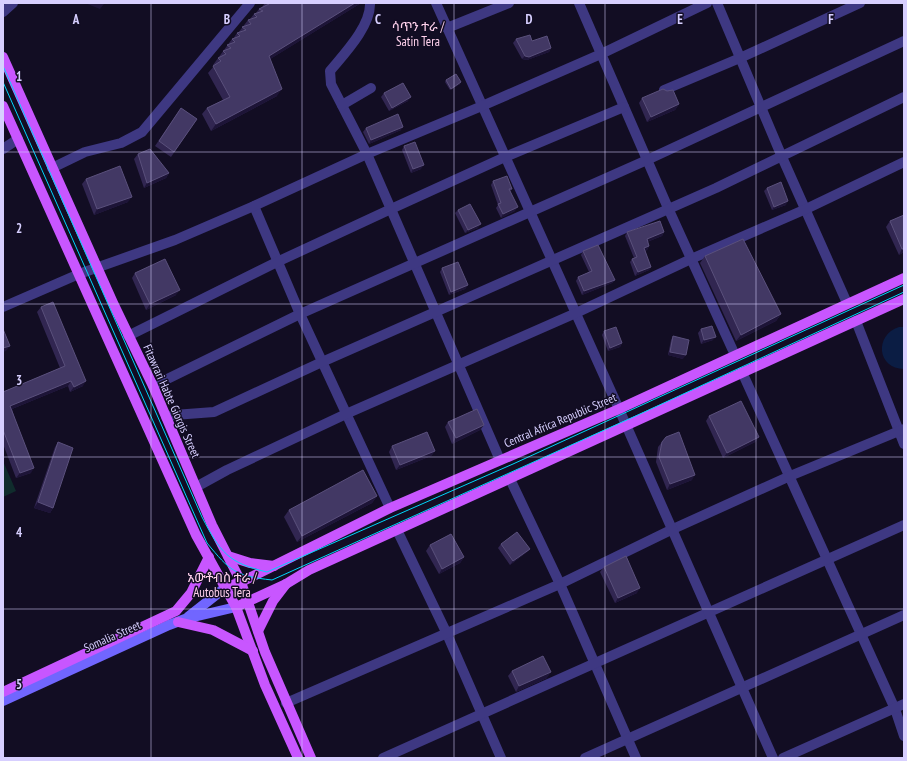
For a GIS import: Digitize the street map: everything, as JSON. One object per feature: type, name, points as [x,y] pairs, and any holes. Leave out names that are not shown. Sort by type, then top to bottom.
[{"type":"main road","name":"Fitawrari Habte Giorgis Street","points":[[3,57],[128,336],[153,386],[196,487],[241,582],[286,703],[311,758]]},
{"type":"main road","points":[[3,106],[196,535],[236,607],[265,684],[298,758]]},
{"type":"main road","name":"Central Africa Republic Street","points":[[226,587],[241,582],[390,508],[619,409],[847,303],[864,298],[904,278]]},
{"type":"main road","points":[[236,607],[248,600],[286,584],[309,570],[626,427],[742,372],[904,299]]},
{"type":"main road","points":[[228,556],[250,563],[274,566]]},
{"type":"main road","points":[[3,692],[176,611],[191,593],[209,557]]},
{"type":"main road","points":[[258,630],[273,601],[286,584]]},
{"type":"main road","points":[[182,621],[226,587]]},
{"type":"main road","name":"Somalia Street","points":[[3,701],[80,665],[182,621],[236,607]]},
{"type":"main road","points":[[182,621],[213,630],[253,651]]},
{"type":"street","points":[[3,12],[12,3]]},
{"type":"street","points":[[52,168],[85,152],[121,143],[142,132],[250,3]]},
{"type":"street","points":[[370,3],[365,22],[356,38],[330,71],[331,84],[367,154],[412,263],[500,460]]},
{"type":"street","points":[[436,3],[673,529],[773,758]]},
{"type":"street","points":[[447,28],[509,3]]},
{"type":"street","points":[[579,3],[668,208],[735,356]]},
{"type":"street","points":[[3,307],[79,274],[175,240],[254,206],[367,154],[601,54],[707,3]]},
{"type":"street","points":[[717,3],[782,157],[847,303]]},
{"type":"street","points":[[664,90],[740,58],[860,3]]},
{"type":"street","points":[[153,386],[300,314],[647,160],[904,41]]},
{"type":"street","points":[[342,105],[371,88]]},
{"type":"street","points":[[166,418],[174,415],[214,412],[322,362],[435,314],[551,260],[658,214],[668,208],[782,157],[904,97]]},
{"type":"street","points":[[128,336],[277,262],[391,209],[505,157],[624,107]]},
{"type":"street","points":[[3,149],[18,139]]},
{"type":"street","points":[[196,487],[226,470],[346,414],[576,313],[691,258],[806,209],[904,162]]},
{"type":"street","points":[[254,206],[300,314],[390,508]]},
{"type":"street","points":[[856,321],[901,431],[904,444]]},
{"type":"street","points":[[742,372],[790,476],[860,635],[899,706],[904,736]]},
{"type":"street","points":[[286,703],[560,584],[673,529],[790,476],[901,431]]},
{"type":"street","points":[[510,479],[560,584],[636,758]]},
{"type":"street","points":[[383,758],[904,526]]},
{"type":"street","points":[[397,530],[447,634],[501,758]]},
{"type":"street","points":[[585,758],[904,615]]},
{"type":"street","points":[[783,758],[899,706]]},
{"type":"green space","points":[[3,461],[16,491],[3,497]]},
{"type":"water","points":[[899,327],[904,327],[904,369],[895,368],[888,364],[882,351],[882,344],[885,337],[891,331]]},
{"type":"building","points":[[267,3],[355,3],[269,56],[282,89],[216,124],[207,108],[230,97],[213,66],[221,61],[218,58],[226,54],[223,51],[231,48],[227,45],[235,42],[232,39],[240,36],[237,33],[246,30],[242,27],[251,24],[248,20],[257,17],[254,14],[263,11],[259,9],[269,4]]},
{"type":"building","points":[[530,35],[532,41],[547,36],[551,48],[529,57],[525,56],[516,39]]},
{"type":"building","points":[[456,74],[461,82],[451,89],[446,80]]},
{"type":"building","points":[[403,83],[411,97],[392,108],[384,93]]},
{"type":"building","points":[[663,89],[667,91],[673,90],[679,104],[651,117],[642,98]]},
{"type":"building","points":[[181,108],[197,119],[174,152],[159,141]]},
{"type":"building","points":[[398,114],[403,127],[371,140],[366,128]]},
{"type":"building","points":[[415,142],[424,165],[413,169],[404,146]]},
{"type":"building","points":[[150,149],[169,173],[147,183],[138,154]]},
{"type":"building","points":[[120,166],[132,197],[97,209],[86,179]]},
{"type":"building","points":[[507,176],[512,189],[509,189],[518,207],[503,214],[498,204],[501,203],[493,181]]},
{"type":"building","points":[[781,182],[788,201],[774,207],[767,188]]},
{"type":"building","points":[[470,204],[481,224],[468,230],[458,210]]},
{"type":"building","points":[[904,215],[904,249],[902,249],[890,221]]},
{"type":"building","points":[[660,221],[664,232],[647,239],[649,246],[644,248],[651,267],[638,272],[632,259],[637,257],[627,232]]},
{"type":"building","points":[[743,239],[781,314],[741,335],[705,256]]},
{"type":"building","points":[[598,245],[615,280],[584,291],[578,277],[592,271],[583,251]]},
{"type":"building","points":[[165,259],[180,290],[150,304],[135,273]]},
{"type":"building","points":[[458,262],[468,285],[451,292],[442,268]]},
{"type":"building","points":[[53,302],[86,381],[74,387],[71,381],[10,406],[34,468],[20,473],[3,430],[3,392],[65,366],[41,307]]},
{"type":"building","points":[[712,326],[716,337],[704,340],[701,329]]},
{"type":"building","points":[[616,327],[622,343],[610,348],[604,331]]},
{"type":"building","points":[[3,329],[10,346],[3,348]]},
{"type":"building","points":[[673,336],[689,340],[686,355],[670,352]]},
{"type":"building","points":[[741,401],[759,437],[727,453],[709,416]]},
{"type":"building","points":[[477,409],[484,425],[456,438],[448,422]]},
{"type":"building","points":[[427,432],[435,451],[400,465],[392,446]]},
{"type":"building","points":[[679,432],[695,475],[670,484],[659,457],[662,442],[666,437]]},
{"type":"building","points":[[58,442],[73,448],[53,508],[38,502]]},
{"type":"building","points":[[363,470],[377,496],[302,536],[289,510]]},
{"type":"building","points":[[517,532],[530,549],[513,561],[501,544]]},
{"type":"building","points":[[451,534],[464,557],[442,569],[430,545]]},
{"type":"building","points":[[626,556],[640,588],[618,598],[604,567]]},
{"type":"building","points":[[543,656],[551,672],[519,686],[512,671]]},
{"type":"tram line","points":[[3,66],[202,517],[214,539],[234,560],[243,565],[267,572],[513,464],[904,285]]},
{"type":"tram line","points":[[3,82],[207,543],[228,566],[241,574],[249,576],[272,580],[640,414],[904,292]]},
{"type":"district","name":"ሳጥን ተራ / Satin Tera","points":[[418,34]]},
{"type":"district","name":"አውቶብስ ተራ / Autobus Tera","points":[[222,584]]}]
